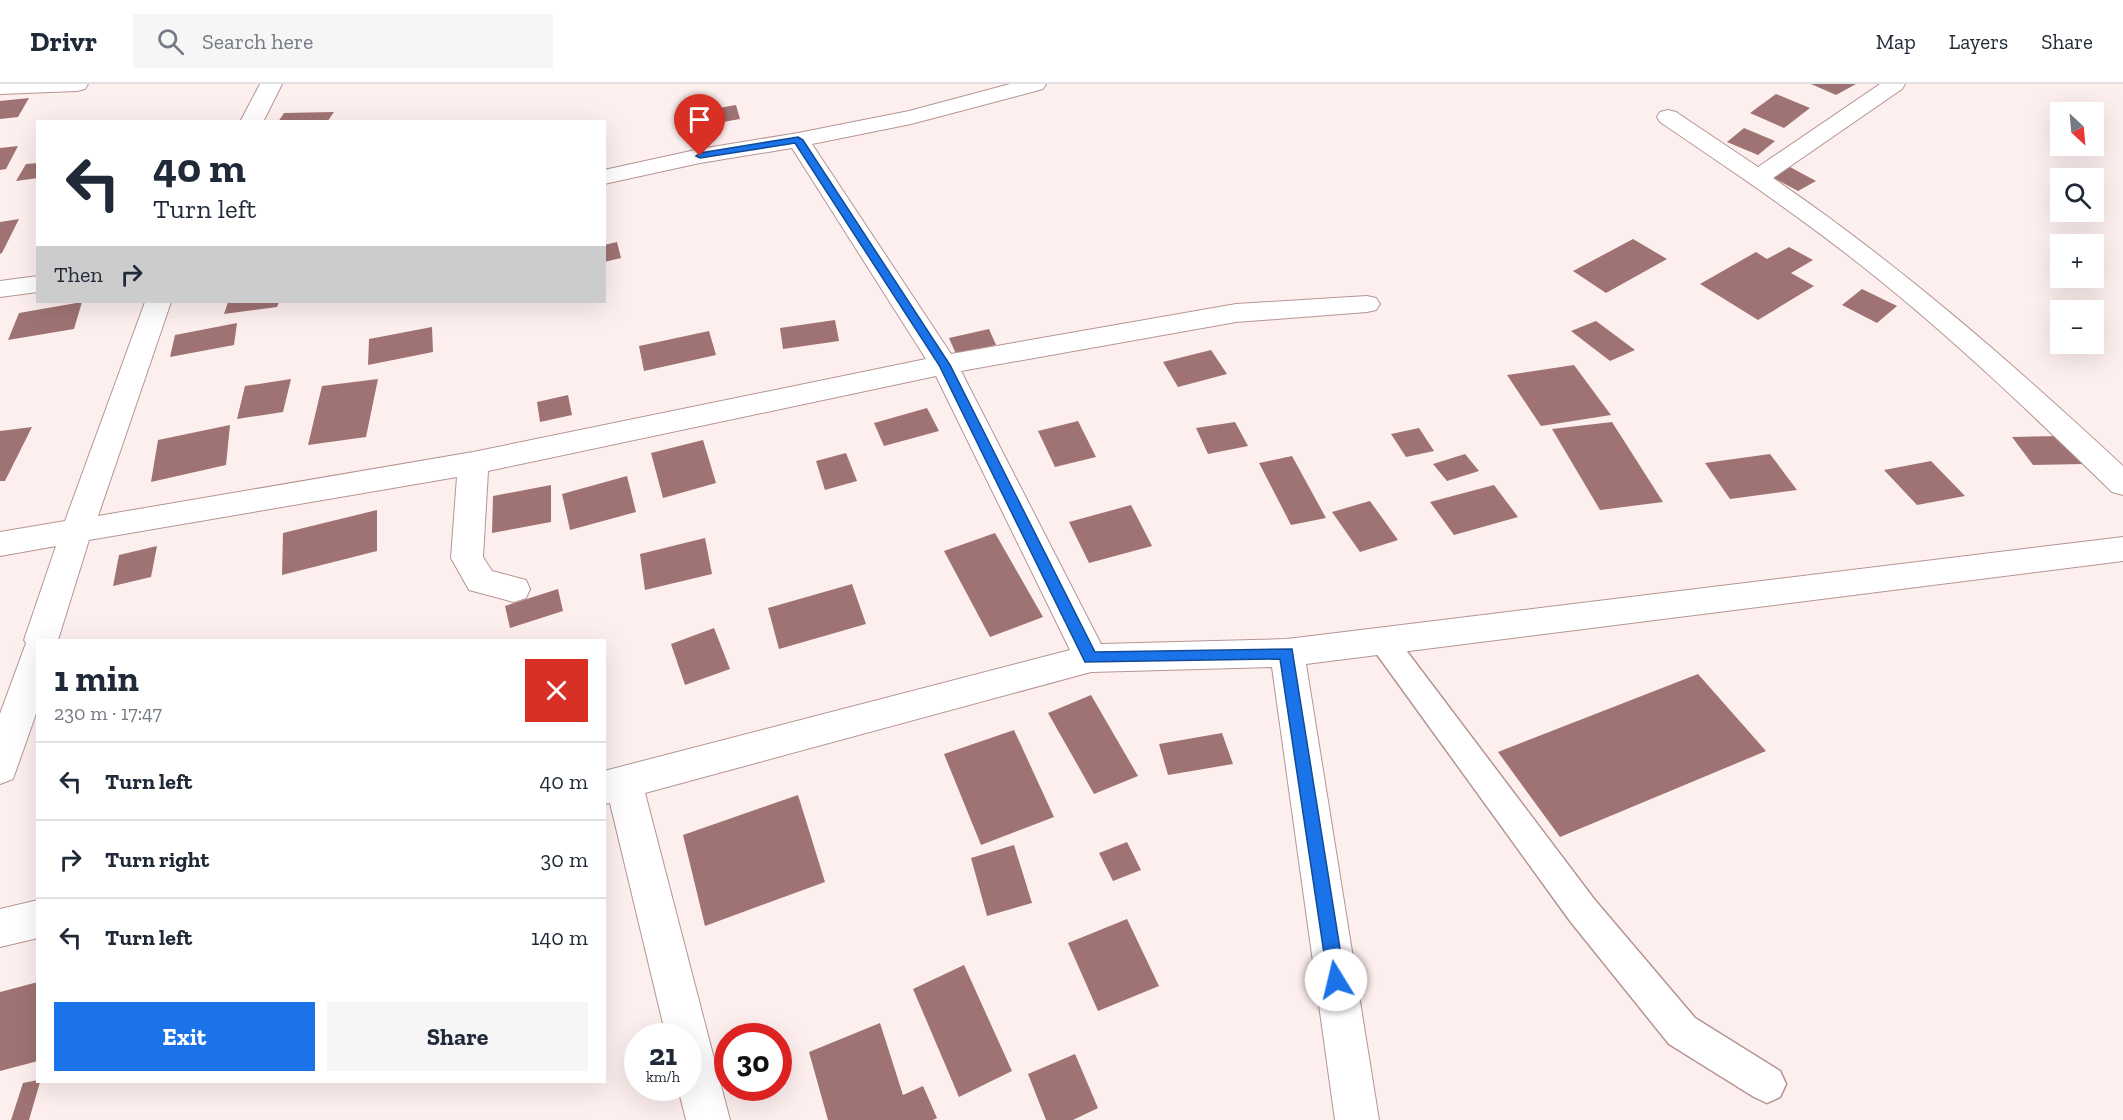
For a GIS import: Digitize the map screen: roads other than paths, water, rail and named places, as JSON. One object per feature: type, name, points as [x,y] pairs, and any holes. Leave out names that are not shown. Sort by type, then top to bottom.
[{"type":"street","points":[[0,87],[77,84]]},
{"type":"street","points":[[252,120],[271,84]]},
{"type":"street","points":[[606,177],[700,156],[798,140],[910,117],[1035,84]]},
{"type":"street","points":[[1758,178],[1894,84]]},
{"type":"street","points":[[1668,117],[1758,178],[1903,286],[1997,365],[2123,484]]},
{"type":"street","points":[[798,140],[944,365],[1090,658]]},
{"type":"street","points":[[0,289],[36,284]]},
{"type":"street","points":[[42,639],[77,530],[158,303]]},
{"type":"street","points":[[0,544],[473,463],[944,365],[1236,313],[1368,304]]},
{"type":"street","points":[[473,463],[467,558],[481,581],[514,589]]},
{"type":"street","points":[[683,1023],[614,786],[1090,658],[1287,653],[2123,549]]},
{"type":"street","points":[[1287,653],[1357,1120]]},
{"type":"street","points":[[0,768],[36,659]]},
{"type":"street","points":[[0,928],[36,919]]},
{"type":"street","points":[[702,1097],[708,1120]]},
{"type":"lane","points":[[1383,641],[1582,910],[1682,1031],[1767,1084]]}]
